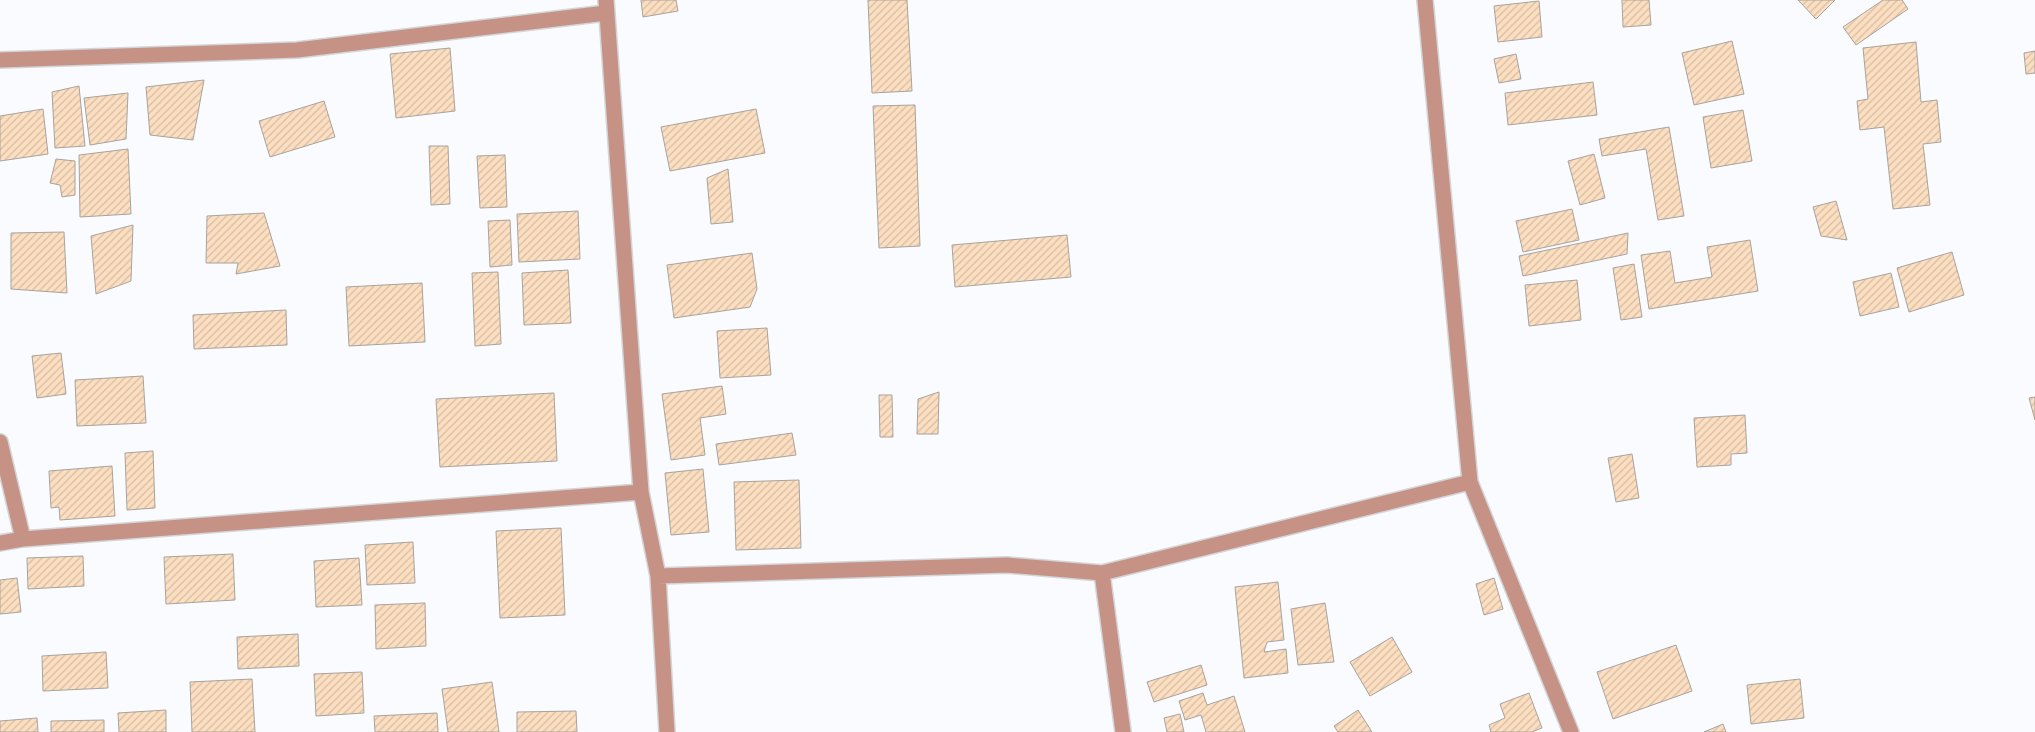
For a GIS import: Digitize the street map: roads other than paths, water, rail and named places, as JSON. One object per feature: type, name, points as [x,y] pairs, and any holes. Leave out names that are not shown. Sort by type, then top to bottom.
[{"type":"street","points":[[1425,0],[1470,482],[1571,732]]},
{"type":"street","points":[[0,60],[297,50],[606,7],[641,492],[658,576],[667,732]]},
{"type":"street","points":[[0,442],[23,539]]},
{"type":"street","points":[[658,576],[1007,565],[1102,573],[1470,482]]},
{"type":"street","points":[[0,543],[23,539],[641,492]]},
{"type":"street","points":[[1102,573],[1123,732]]}]
